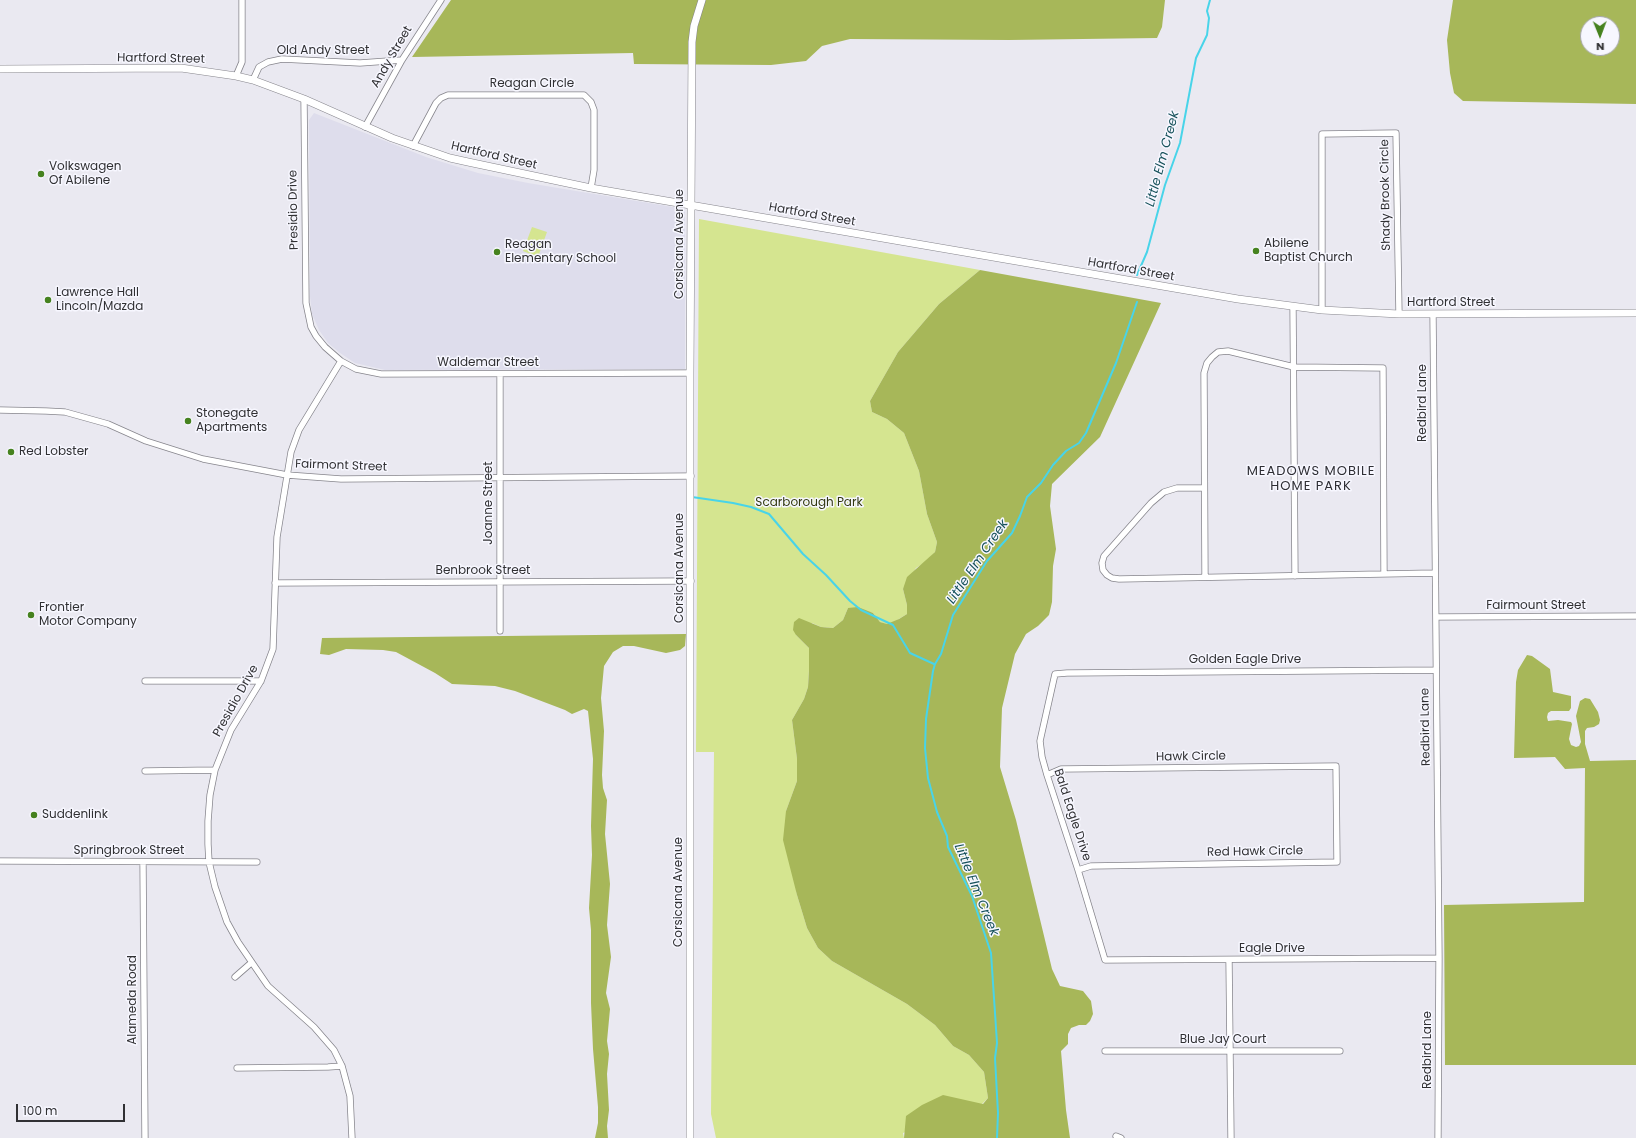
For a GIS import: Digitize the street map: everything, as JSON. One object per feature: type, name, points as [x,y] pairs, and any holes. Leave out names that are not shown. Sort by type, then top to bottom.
[{"type":"street","points":[[236,76],[242,62],[242,0]]},
{"type":"street","name":"Andy Street","points":[[365,127],[402,60],[441,0]]},
{"type":"street","name":"Corsicana Avenue","points":[[690,1138],[690,372],[692,42],[694,26],[702,0]]},
{"type":"street","name":"Old Andy Street","points":[[253,80],[259,67],[268,62],[282,59],[360,63],[402,60]]},
{"type":"street","name":"Hartford Street","points":[[0,69],[181,68],[236,76],[253,80],[304,99],[365,127],[413,146],[468,162],[592,188],[1133,282],[1293,307],[1322,310],[1433,315],[1636,313]]},
{"type":"street","name":"Reagan Circle","points":[[413,146],[436,103],[442,98],[448,96],[584,95],[591,102],[594,110],[594,170],[592,188]]},
{"type":"street","name":"Presidio Drive","points":[[304,99],[306,303],[309,321]]},
{"type":"street","name":"Shady Brook Circle","points":[[1322,310],[1322,134],[1396,134],[1399,314]]},
{"type":"street","points":[[1293,307],[1295,576]]},
{"type":"street","name":"Redbird Lane","points":[[1433,315],[1439,958],[1438,1138]]},
{"type":"street","name":"Waldemar Street","points":[[309,321],[316,336],[325,347],[341,361],[356,369],[381,374],[690,372]]},
{"type":"street","points":[[1205,577],[1204,373],[1209,360],[1218,352],[1228,351],[1294,367],[1383,368],[1384,574]]},
{"type":"street","name":"Presidio Drive","points":[[341,361],[299,430],[291,452],[277,537],[273,648],[261,681],[231,730],[215,770],[210,795],[208,821],[209,862],[226,922],[251,963],[268,986],[303,1017],[334,1050],[342,1066],[350,1096],[352,1138]]},
{"type":"street","name":"Joanne Street","points":[[500,374],[500,631]]},
{"type":"street","name":"Fairmont Street","points":[[0,410],[65,412],[108,424],[146,441],[203,459],[287,475],[341,479],[691,476]]},
{"type":"street","points":[[1204,488],[1177,488],[1164,492],[1151,503],[1104,556],[1102,563],[1103,570],[1112,578],[1435,573]]},
{"type":"street","name":"Benbrook Street","points":[[275,582],[691,580]]},
{"type":"street","name":"Fairmount Street","points":[[1436,617],[1636,616]]},
{"type":"street","name":"Golden Eagle Drive","points":[[1055,674],[1075,672],[1436,670]]},
{"type":"street","name":"Bald Eagle Drive","points":[[1055,674],[1040,741],[1042,757],[1105,960]]},
{"type":"street","points":[[145,681],[261,681]]},
{"type":"street","name":"Hawk Circle","points":[[1047,775],[1061,770],[1336,766]]},
{"type":"street","name":"Red Hawk Circle","points":[[1078,870],[1091,866],[1337,862],[1336,766]]},
{"type":"street","points":[[145,771],[215,770]]},
{"type":"street","name":"Springbrook Street","points":[[0,861],[257,862]]},
{"type":"street","name":"Alameda Road","points":[[143,862],[145,1138]]},
{"type":"street","name":"Eagle Drive","points":[[1105,960],[1439,958]]},
{"type":"street","points":[[1229,960],[1231,1138]]},
{"type":"street","points":[[235,977],[251,963]]},
{"type":"street","name":"Blue Jay Court","points":[[1106,1051],[1340,1051]]},
{"type":"street","points":[[237,1068],[342,1066]]},
{"type":"shaded area","name":"Reagan Elementary School","points":[[314,113],[426,157],[478,173],[528,183],[685,209],[685,369],[385,370],[355,363],[340,353],[328,343],[319,330],[312,314],[310,296],[309,120]]},
{"type":"green space","points":[[451,0],[1165,0],[1162,27],[1157,38],[1009,40],[850,39],[822,46],[806,61],[771,65],[634,64],[633,53],[412,57]]},
{"type":"green space","points":[[1453,0],[1636,0],[1636,104],[1463,101],[1454,93],[1450,73],[1447,40]]},
{"type":"green space","name":"Scarborough Park","points":[[699,219],[980,270],[939,304],[898,352],[870,401],[872,412],[887,419],[904,433],[919,471],[927,514],[937,542],[935,552],[927,561],[916,568],[903,589],[907,605],[907,614],[889,625],[880,622],[873,613],[848,608],[843,620],[833,628],[821,627],[812,623],[796,635],[809,648],[809,670],[808,687],[804,699],[792,720],[797,759],[797,781],[786,811],[797,895],[807,928],[818,948],[832,961],[907,1004],[935,1025],[953,1046],[969,1055],[984,1072],[988,1098],[982,1104],[903,1133],[904,1138],[716,1138],[711,1114],[714,752],[696,752]]},
{"type":"green space","points":[[532,227],[547,232],[538,257],[523,251]]},
{"type":"green space","points":[[980,270],[1161,303],[1100,437],[1052,484],[1050,506],[1056,549],[1053,566],[1052,602],[1049,615],[1038,626],[1026,634],[1015,654],[1002,708],[1000,767],[1016,820],[1052,969],[1060,986],[1083,991],[1091,1001],[1093,1014],[1090,1021],[1086,1025],[1079,1025],[1071,1028],[1068,1034],[1068,1044],[1061,1051],[1070,1138],[904,1138],[906,1116],[922,1105],[943,1095],[983,1104],[988,1098],[984,1072],[969,1055],[953,1046],[935,1025],[907,1004],[832,961],[818,948],[807,928],[783,840],[786,811],[797,781],[797,759],[792,720],[804,699],[808,687],[809,670],[809,648],[793,630],[794,622],[799,618],[821,627],[833,628],[843,620],[848,608],[858,607],[873,613],[880,622],[887,624],[899,619],[907,614],[907,605],[903,589],[907,577],[935,552],[937,542],[927,514],[919,471],[904,433],[887,419],[872,412],[870,401],[898,352],[939,304]]},
{"type":"green space","points":[[686,634],[685,646],[680,650],[666,653],[634,646],[623,646],[613,652],[604,666],[601,698],[604,731],[602,775],[603,788],[607,800],[605,834],[610,884],[607,925],[611,957],[606,993],[610,1009],[607,1041],[609,1054],[607,1074],[609,1110],[607,1126],[608,1138],[595,1138],[598,1123],[598,1107],[593,1049],[591,1003],[591,930],[589,908],[592,855],[591,826],[593,759],[588,711],[584,709],[572,714],[515,691],[495,686],[452,684],[396,652],[383,650],[346,649],[329,655],[320,654],[322,638]]},
{"type":"green space","points":[[1527,655],[1532,656],[1550,669],[1553,692],[1571,696],[1571,708],[1569,711],[1551,711],[1548,713],[1547,717],[1548,721],[1558,720],[1571,722],[1572,724],[1569,739],[1571,745],[1576,747],[1579,746],[1581,742],[1576,716],[1580,701],[1585,698],[1590,699],[1598,712],[1600,720],[1599,724],[1594,727],[1587,728],[1585,731],[1585,744],[1590,761],[1636,760],[1636,1065],[1445,1065],[1444,905],[1584,902],[1585,768],[1565,769],[1555,757],[1514,758],[1516,682],[1518,670]]},
{"type":"waterway","name":"Little Elm Creek","points":[[1137,275],[1147,252],[1165,185],[1180,143],[1196,58],[1207,35],[1209,18],[1207,11],[1210,0]]},
{"type":"waterway","name":"Little Elm Creek","points":[[997,1138],[998,1113],[995,1058],[997,1043],[991,953],[972,896],[948,847],[947,836],[937,812],[928,778],[925,748],[926,719],[933,671],[941,654],[953,615],[987,561],[1012,533],[1027,497],[1041,483],[1053,465],[1066,451],[1079,443],[1086,433],[1116,363],[1137,302]]},
{"type":"waterway","points":[[692,497],[733,503],[751,507],[769,514],[803,554],[826,575],[850,601],[861,610],[893,625],[910,653],[934,664]]},
{"type":"place","name":"Volkswagen Of Abilene","points":[[41,174]]},
{"type":"place","name":"Abilene Baptist Church","points":[[1256,251]]},
{"type":"place","name":"Reagan Elementary School","points":[[497,252]]},
{"type":"place","name":"Lawrence Hall Lincoln/Mazda","points":[[48,300]]},
{"type":"place","name":"Stonegate Apartments","points":[[188,421]]},
{"type":"place","name":"Red Lobster","points":[[11,452]]},
{"type":"place","name":"Frontier Motor Company","points":[[31,615]]},
{"type":"place","name":"Suddenlink","points":[[34,815]]},
{"type":"district","name":"MEADOWS MOBILE HOME PARK","points":[[1311,480]]}]
